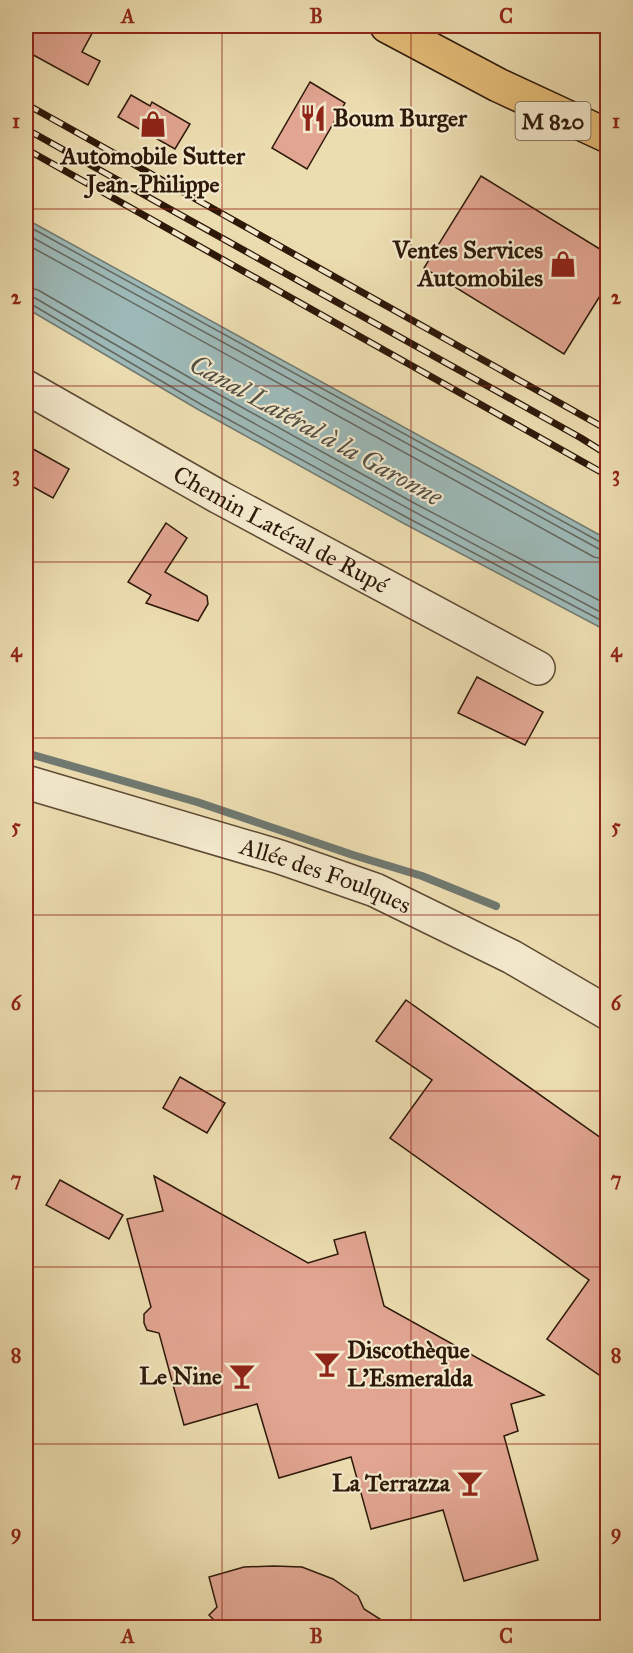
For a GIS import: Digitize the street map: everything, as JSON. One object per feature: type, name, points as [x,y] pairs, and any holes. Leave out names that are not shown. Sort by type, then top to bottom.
[{"type":"main road","name":"M 820","points":[[387,26],[498,85],[608,136]]},
{"type":"main road","name":"M 820","points":[[498,85],[608,156]]},
{"type":"street","name":"Chemin Latéral de Rupé","points":[[26,387],[219,497],[538,668]]},
{"type":"street","name":"Allée des Foulques","points":[[26,782],[280,857],[375,890],[512,957],[608,1013]]},
{"type":"water","name":"Canal Latéral à la Garonne","points":[[26,219],[607,539],[607,631],[403,523],[199,410],[26,308]]},
{"type":"building","points":[[26,26],[96,26],[82,52],[100,61],[88,85],[26,51]]},
{"type":"building","points":[[310,82],[345,103],[307,169],[272,148]]},
{"type":"building","points":[[131,95],[150,106],[152,102],[190,124],[175,149],[118,117]]},
{"type":"building","points":[[481,176],[608,254],[608,283],[564,354],[424,268]]},
{"type":"building","points":[[26,445],[69,469],[53,498],[26,483]]},
{"type":"building","points":[[166,523],[187,538],[165,572],[207,596],[208,604],[198,621],[146,603],[151,595],[128,582]]},
{"type":"building","points":[[477,677],[543,712],[525,745],[458,713]]},
{"type":"building","points":[[406,1000],[608,1143],[608,1381],[547,1339],[589,1280],[390,1138],[432,1080],[376,1041]]},
{"type":"building","points":[[180,1077],[225,1103],[207,1133],[163,1108]]},
{"type":"building","name":"Discothèque L'Esmeralda","points":[[154,1176],[308,1263],[338,1254],[334,1240],[365,1232],[384,1306],[544,1395],[511,1404],[518,1431],[504,1436],[538,1560],[464,1581],[443,1510],[371,1529],[351,1457],[279,1478],[257,1404],[184,1425],[159,1333],[147,1330],[144,1323],[144,1314],[151,1307],[127,1219],[163,1211]]},
{"type":"building","points":[[60,1180],[123,1215],[109,1239],[46,1205]]},
{"type":"building","points":[[244,1567],[302,1567],[333,1579],[358,1596],[364,1609],[394,1628],[222,1628],[209,1615],[217,1607],[209,1577]]},
{"type":"waterway","points":[[26,753],[197,802],[422,876],[496,906]]},
{"type":"railway","points":[[26,104],[608,430]]},
{"type":"railway","points":[[26,129],[608,455]]},
{"type":"railway","points":[[26,149],[608,476]]},
{"type":"place","name":"Boum Burger","points":[[313,118]]},
{"type":"place","name":"Automobile Sutter Jean-Philippe","points":[[153,124]]},
{"type":"place","name":"Ventes Services Automobiles","points":[[563,264]]},
{"type":"place","name":"Discothèque L'Esmeralda","points":[[327,1364]]},
{"type":"place","name":"Le Nine","points":[[242,1376]]},
{"type":"place","name":"La Terrazza","points":[[470,1483]]}]
